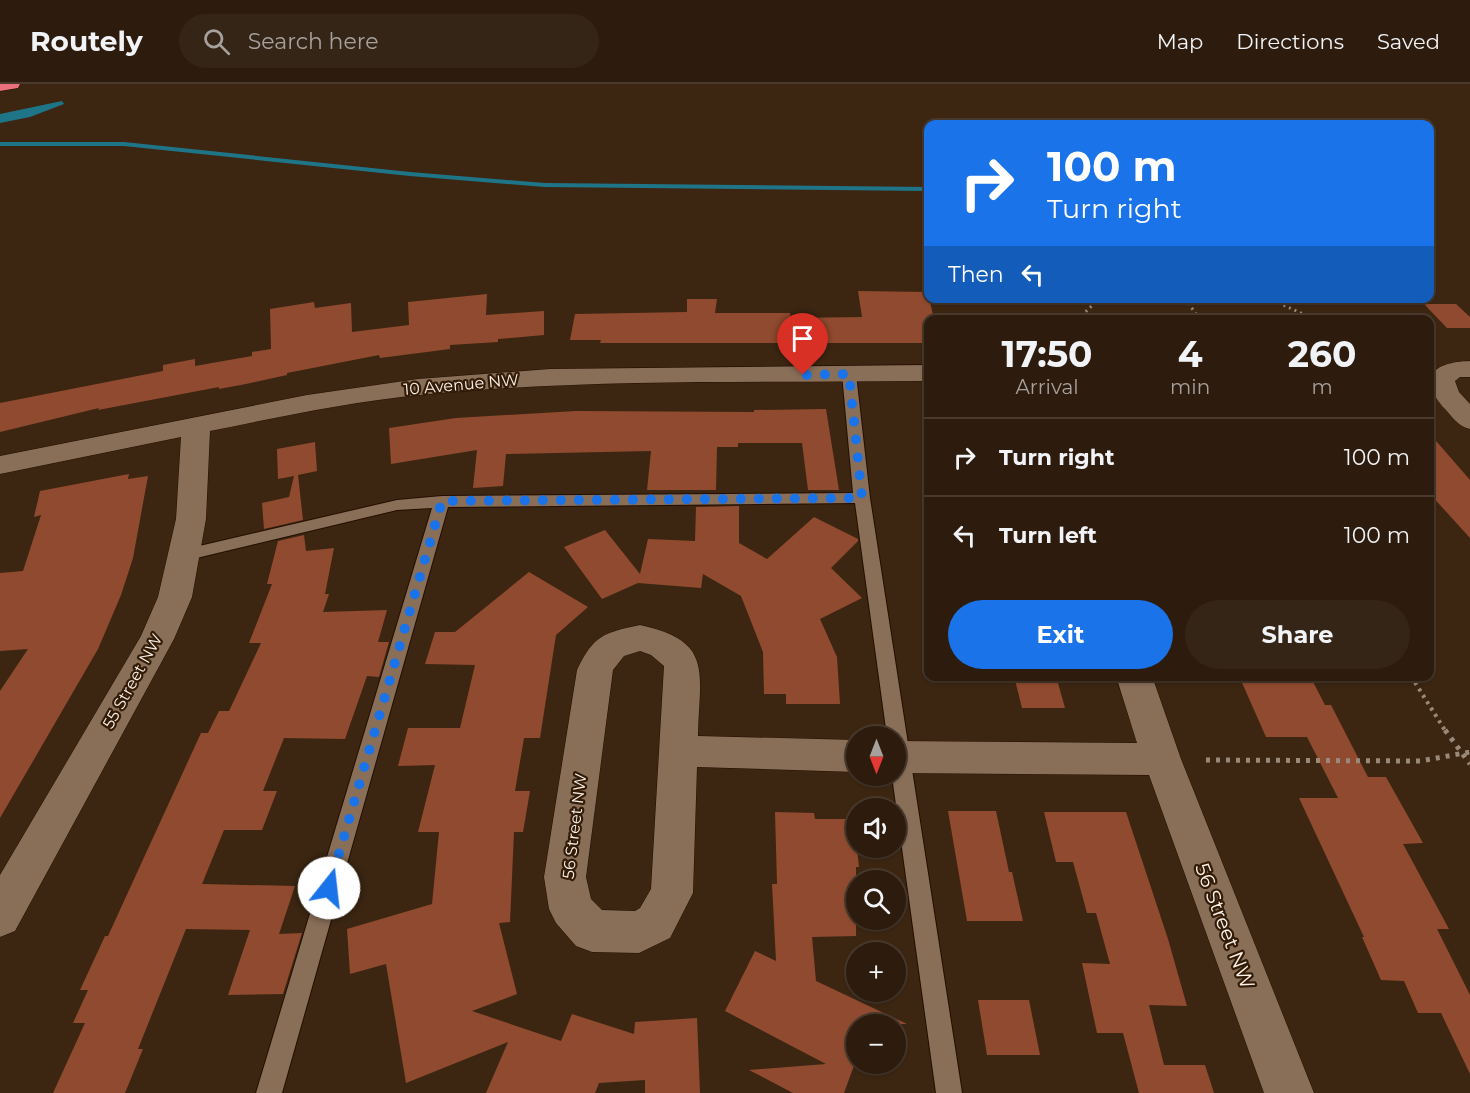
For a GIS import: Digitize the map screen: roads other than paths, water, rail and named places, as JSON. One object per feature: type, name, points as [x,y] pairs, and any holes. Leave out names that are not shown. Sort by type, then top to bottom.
[{"type":"highway","points":[[0,86],[12,84]]},
{"type":"street","points":[[1470,369],[1451,372],[1444,376],[1442,381],[1446,394],[1470,421]]},
{"type":"street","name":"10 Avenue NW","points":[[0,465],[196,424],[362,394],[486,380],[550,377],[924,373]]},
{"type":"street","name":"55 Street NW","points":[[0,916],[157,639],[175,597],[191,519],[196,424]]},
{"type":"street","name":"56 Street NW","points":[[640,638],[665,646],[682,663],[679,751],[672,892],[655,923],[639,932],[592,931],[571,909],[566,878],[595,670],[603,652],[621,643],[640,638]]},
{"type":"street","name":"56 Street NW","points":[[1136,681],[1162,759],[1289,1093]]},
{"type":"street","points":[[679,751],[846,756]]},
{"type":"street","points":[[906,757],[1162,759]]},
{"type":"lane","points":[[849,374],[862,498],[894,726]]},
{"type":"lane","points":[[184,555],[397,505],[442,501],[862,498]]},
{"type":"lane","points":[[269,1093],[442,501]]},
{"type":"lane","points":[[902,786],[949,1093]]},
{"type":"water","points":[[62,101],[64,104],[30,117],[0,123],[0,114]]},
{"type":"waterway","points":[[0,144],[124,144],[410,174],[545,185],[924,189]]}]
